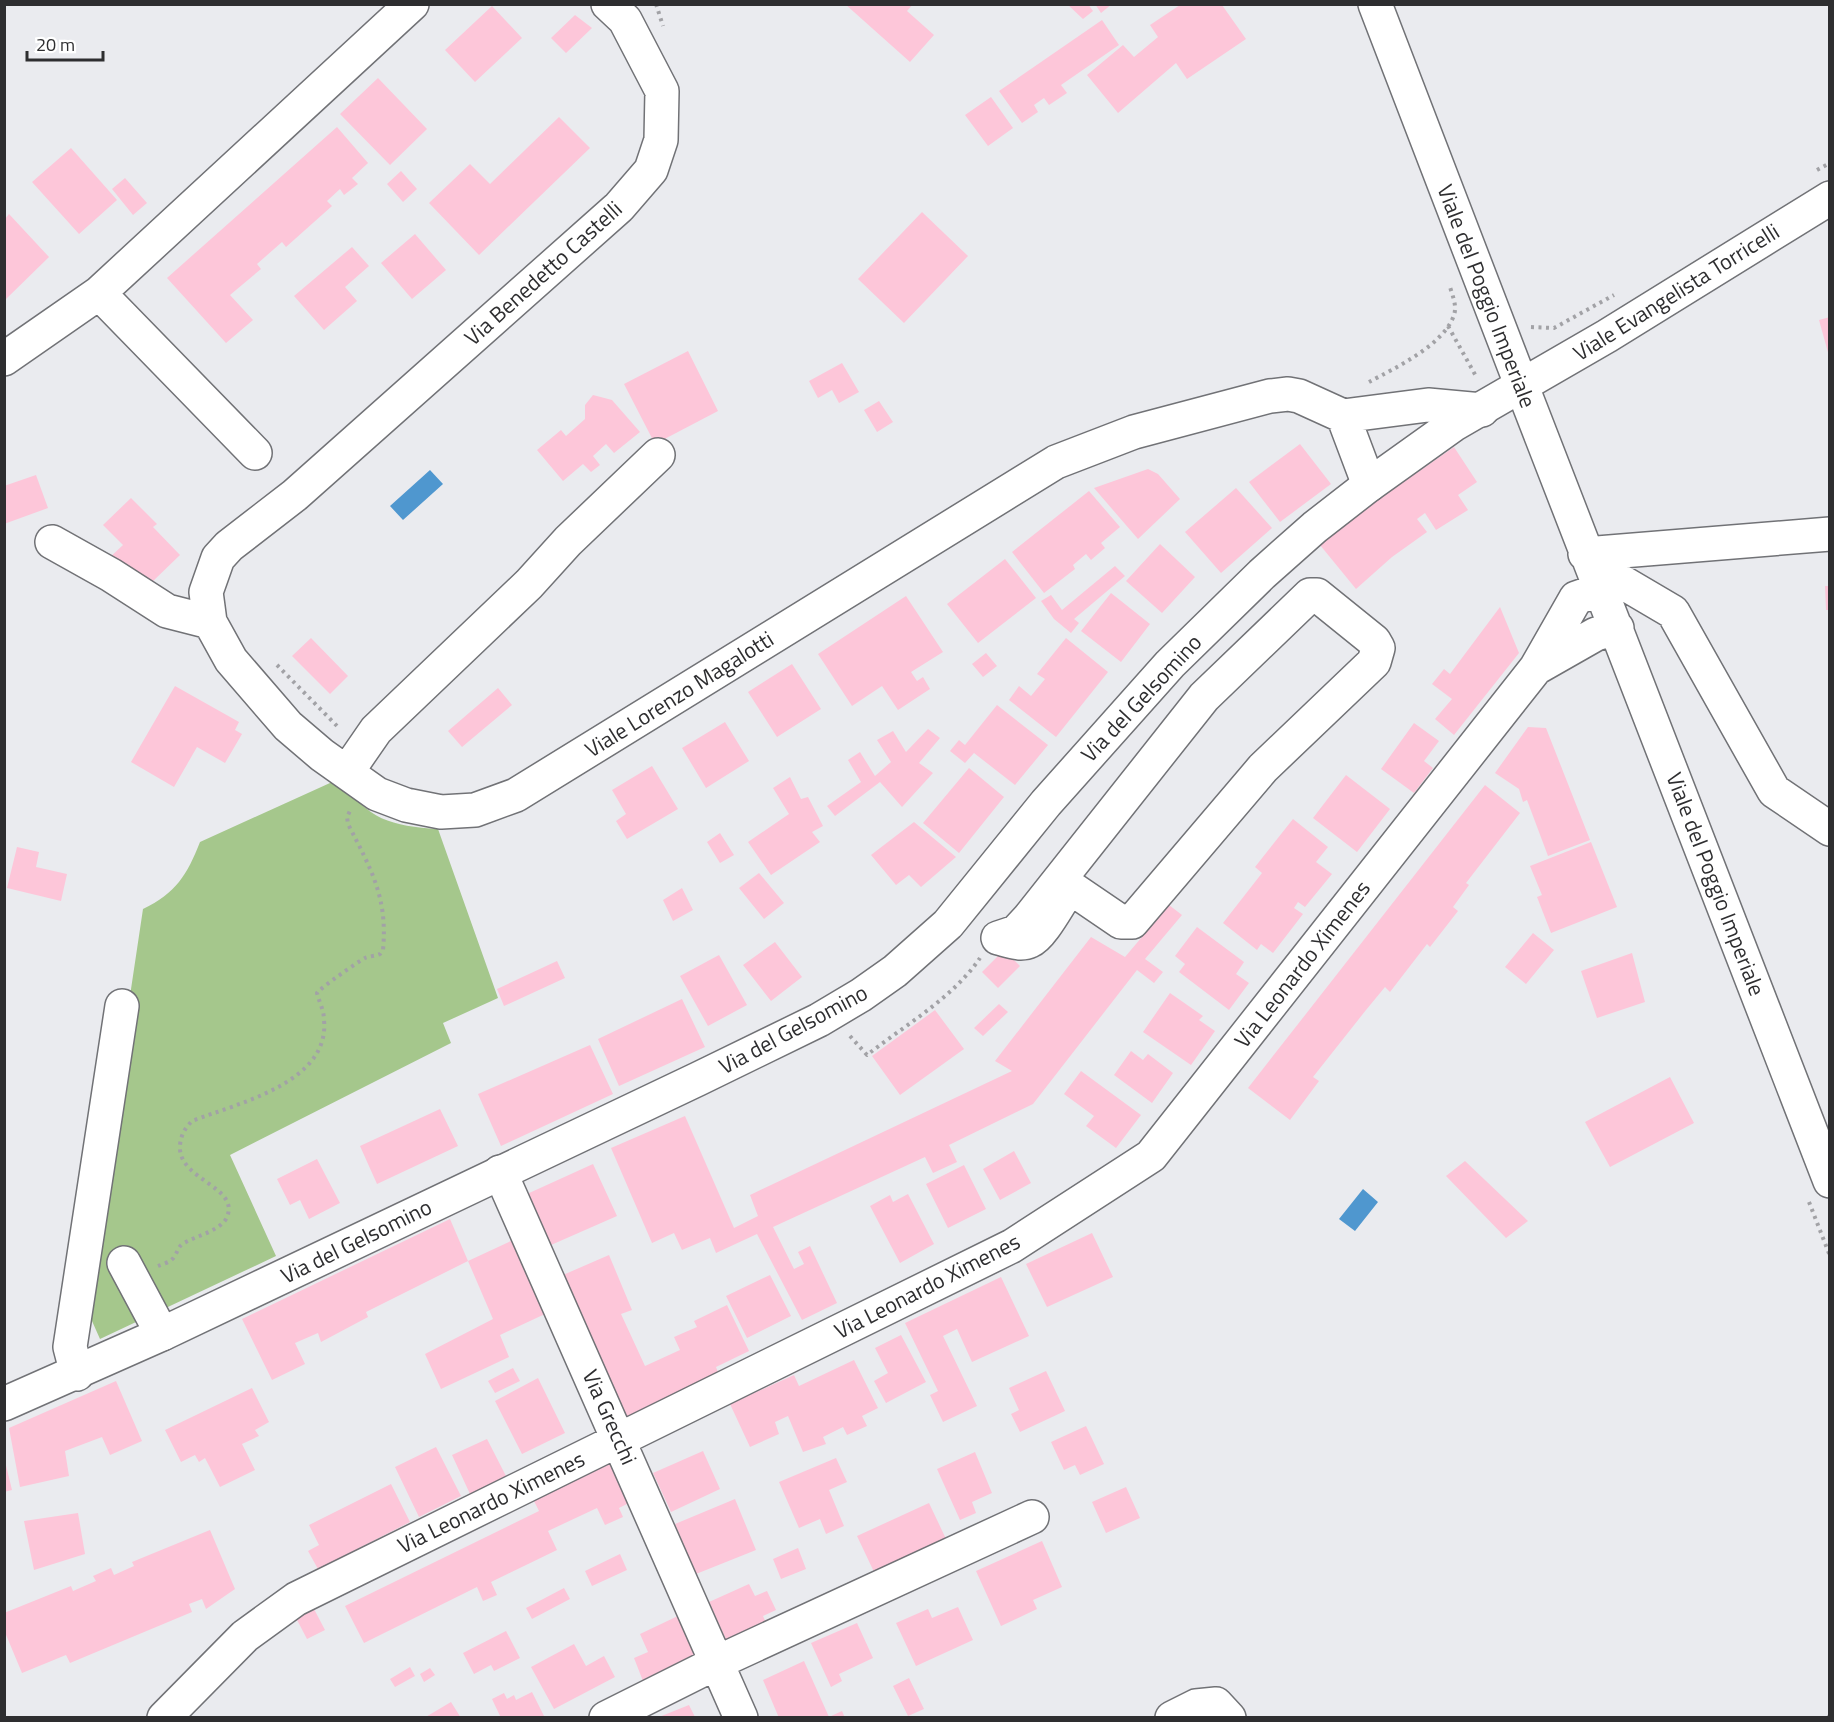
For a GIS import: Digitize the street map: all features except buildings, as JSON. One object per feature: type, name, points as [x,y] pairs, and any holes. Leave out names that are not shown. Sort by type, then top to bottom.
[{"type":"street","points":[[4,359],[99,293],[412,4]]},
{"type":"street","name":"Via Benedetto Castelli","points":[[295,495],[619,207],[651,170],[661,140],[662,91],[625,20],[608,4]]},
{"type":"street","name":"Viale del Poggio Imperiale","points":[[1375,4],[1585,554],[1617,628],[1830,1181]]},
{"type":"street","name":"Viale Evangelista Torricelli","points":[[1521,384],[1598,341],[1820,186]]},
{"type":"street","points":[[99,293],[255,453]]},
{"type":"street","name":"Via del Gelsomino","points":[[4,1404],[77,1374],[162,1334],[819,1020],[861,995],[895,971],[948,924],[1046,803],[1170,664],[1262,574],[1369,485],[1438,435],[1521,384]]},
{"type":"street","name":"Viale Lorenzo Magalotti","points":[[295,495],[229,546],[218,558],[206,592],[210,622],[231,660],[288,726],[359,770],[406,805],[441,812],[475,810],[516,795],[1056,462],[1134,432],[1270,396],[1299,396],[1339,414]]},
{"type":"street","points":[[1369,485],[1339,414],[1428,405],[1487,407]]},
{"type":"street","points":[[359,770],[376,730],[529,584],[568,541],[658,455]]},
{"type":"street","points":[[1585,554],[1830,534]]},
{"type":"street","points":[[52,542],[111,575],[167,611],[210,622]]},
{"type":"street","points":[[1600,588],[1622,582],[1673,612],[1774,791],[1830,829]]},
{"type":"street","name":"Via Leonardo Ximenes","points":[[164,1718],[246,1636],[296,1599],[1012,1246],[1151,1156],[1536,668],[1576,598],[1600,588]]},
{"type":"street","points":[[1317,595],[1374,641],[1378,648],[1374,662],[1263,768],[1132,922],[1121,922],[1074,890],[1067,892],[1039,933],[1030,941],[1017,943],[998,938],[1016,932],[1029,918],[1204,697],[1305,598],[1317,595]]},
{"type":"street","name":"Via Leonardo Ximenes","points":[[1536,668],[1590,637],[1617,628]]},
{"type":"street","points":[[77,1374],[69,1347],[122,1006]]},
{"type":"street","name":"Via Grecchi","points":[[500,1172],[620,1438],[741,1718]]},
{"type":"street","points":[[128,1270],[162,1334]]},
{"type":"street","points":[[606,1718],[718,1662],[1032,1517]]},
{"type":"street","points":[[1172,1718],[1196,1706],[1216,1704],[1229,1718]]},
{"type":"path","points":[[656,4],[664,29]]},
{"type":"path","points":[[1820,186],[1830,163]]},
{"type":"path","points":[[1520,321],[1531,327],[1554,328],[1618,292]]},
{"type":"path","points":[[1339,414],[1350,392],[1419,356],[1448,326],[1487,407]]},
{"type":"path","points":[[128,1270],[169,1261],[175,1257],[181,1244],[221,1223],[227,1217],[226,1201],[219,1191],[212,1184],[194,1174],[182,1161],[180,1143],[186,1127],[192,1121],[295,1079],[311,1062],[322,1041],[325,1021],[317,993],[320,987],[344,974],[365,958],[380,954],[382,950],[382,900],[376,880],[348,824],[347,817],[359,770],[275,663]]},
{"type":"green space","points":[[341,778],[360,803],[382,818],[407,826],[438,829],[498,998],[443,1023],[451,1043],[230,1155],[276,1256],[100,1339],[84,1303],[143,909],[164,896],[179,882],[200,842]]},
{"type":"water","points":[[430,470],[443,484],[403,520],[390,506]]},
{"type":"water","points":[[1363,1189],[1378,1202],[1355,1231],[1339,1219]]}]
